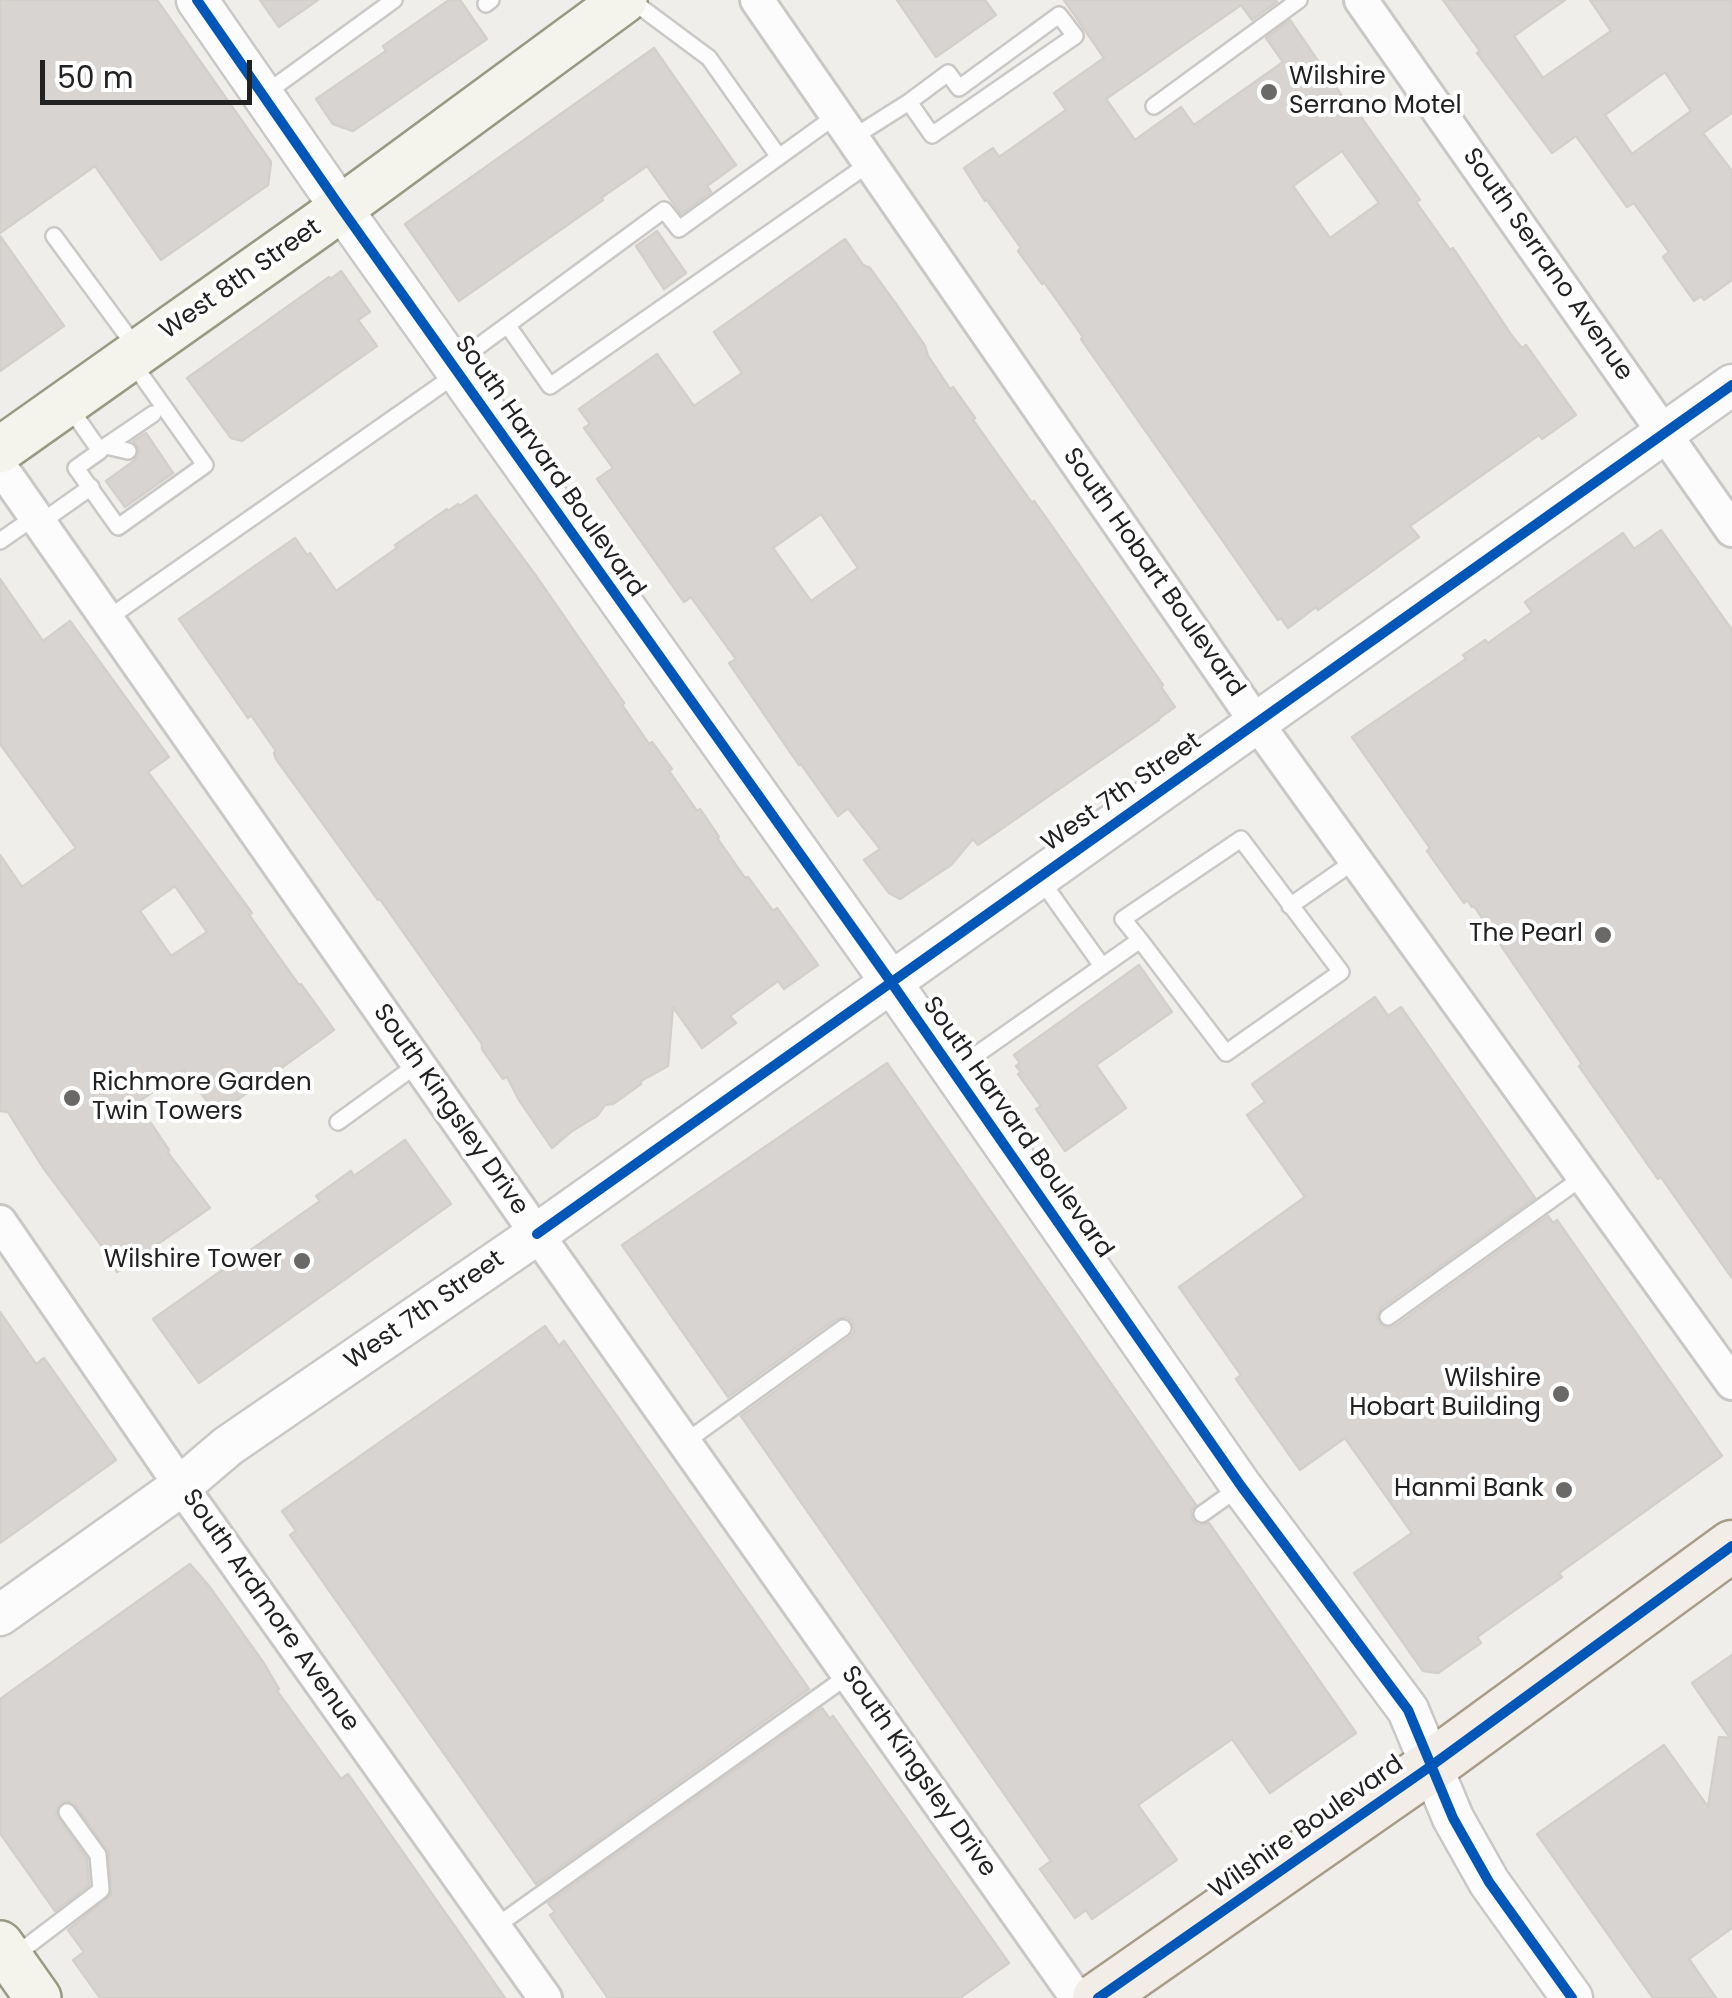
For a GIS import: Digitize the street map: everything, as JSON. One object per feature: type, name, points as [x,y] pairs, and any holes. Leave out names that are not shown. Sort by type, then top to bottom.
[{"type":"main road","name":"West 8th Street","points":[[0,450],[628,0]]},
{"type":"main road","name":"Wilshire Boulevard","points":[[1098,1998],[1431,1766],[1732,1546]]},
{"type":"main road","points":[[5,1952],[38,1998]]},
{"type":"street","name":"South Harvard Boulevard","points":[[197,0],[340,208],[891,982],[1241,1486],[1408,1710],[1453,1818],[1488,1882],[1572,1998]]},
{"type":"street","name":"South Hobart Boulevard","points":[[757,0],[1256,722],[1732,1383]]},
{"type":"street","name":"South Serrano Avenue","points":[[1362,0],[1732,530]]},
{"type":"street","name":"West 7th Street","points":[[0,1615],[181,1486],[228,1446],[536,1234],[1732,385]]},
{"type":"street","name":"South Kingsley Drive","points":[[0,466],[536,1234],[1077,1998]]},
{"type":"street","name":"South Ardmore Avenue","points":[[0,1222],[181,1486],[545,1998]]},
{"type":"lane","points":[[262,95],[394,0]]},
{"type":"lane","points":[[628,0],[709,58],[779,157]]},
{"type":"lane","points":[[1154,106],[1300,0]]},
{"type":"lane","points":[[508,326],[550,386],[853,139],[948,74],[958,88],[1059,15],[1075,36],[932,135],[909,102]]},
{"type":"lane","points":[[107,619],[455,370],[664,210],[679,230],[779,157],[853,139]]},
{"type":"lane","points":[[54,236],[134,355],[158,410],[205,466],[118,527],[76,468],[158,410]]},
{"type":"lane","points":[[66,403],[103,448],[128,451]]},
{"type":"lane","points":[[148,437],[158,410]]},
{"type":"lane","points":[[0,541],[91,488]]},
{"type":"lane","points":[[1241,839],[1341,972],[1226,1053],[1140,940],[1123,919],[1241,839]]},
{"type":"lane","points":[[1290,906],[1356,860]]},
{"type":"lane","points":[[1038,877],[1102,966]]},
{"type":"lane","points":[[953,1072],[1140,940]]},
{"type":"lane","points":[[338,1122],[418,1064]]},
{"type":"lane","points":[[1388,1317],[1584,1176]]},
{"type":"lane","points":[[684,1443],[843,1328]]},
{"type":"lane","points":[[1202,1514],[1241,1486]]},
{"type":"lane","points":[[495,1928],[849,1675]]},
{"type":"lane","points":[[5,1952],[100,1890],[98,1855],[67,1812]]},
{"type":"building","points":[[0,0],[157,0],[271,162],[268,185],[161,260],[95,166],[0,233]]},
{"type":"building","points":[[260,0],[318,0],[279,27]]},
{"type":"building","points":[[449,0],[460,0],[487,39],[353,131],[333,124],[316,99],[386,51],[383,46]]},
{"type":"building","points":[[897,0],[985,0],[996,15],[936,57]]},
{"type":"building","points":[[1064,0],[1276,0],[1252,20],[1241,5],[1106,99],[1135,140],[1181,107],[1194,125],[1283,62],[1266,38],[1290,20],[1512,336],[1522,348],[1526,345],[1576,415],[1542,439],[1539,435],[1410,526],[1419,537],[1288,628],[1281,618],[1278,620],[1083,337],[1018,251],[1021,248],[964,168],[993,148],[999,157],[1066,110],[1054,93],[1104,58]],"holes":[[[1342,151],[1379,203],[1330,238],[1293,186]]]},
{"type":"building","points":[[1443,0],[1565,0],[1514,36],[1543,78],[1611,31],[1590,0],[1732,0],[1732,113],[1703,133],[1732,171],[1732,280],[1704,300],[1701,296],[1694,301],[1663,257],[1669,252],[1634,203],[1627,207],[1576,136],[1552,153],[1477,53],[1480,51]],"holes":[[[1665,72],[1691,111],[1632,154],[1605,115]]]},
{"type":"building","points":[[654,48],[736,165],[707,186],[711,192],[681,214],[647,166],[459,301],[405,224]]},
{"type":"building","points":[[657,231],[686,273],[664,289],[636,246]]},
{"type":"building","points":[[0,236],[64,326],[0,371]]},
{"type":"building","points":[[845,239],[896,304],[950,389],[953,387],[1056,532],[1175,707],[978,845],[973,839],[951,865],[900,899],[889,893],[864,860],[880,849],[848,808],[838,816],[729,663],[736,659],[691,597],[684,602],[597,479],[613,468],[584,428],[590,424],[579,409],[657,354],[694,406],[742,373],[714,332]],"holes":[[[821,514],[858,568],[811,601],[773,548]]]},
{"type":"building","points":[[341,271],[370,312],[358,320],[377,346],[242,441],[231,438],[187,378]]},
{"type":"building","points":[[146,433],[173,473],[125,507],[106,481],[135,460],[139,449],[133,441]]},
{"type":"building","points":[[476,495],[745,878],[773,911],[777,908],[818,965],[784,989],[778,981],[730,1016],[736,1023],[702,1048],[673,1007],[668,1066],[641,1081],[613,1104],[605,1105],[597,1116],[552,1148],[507,1077],[503,1079],[380,899],[276,759],[276,751],[251,715],[248,718],[179,619],[295,538],[336,591],[447,509]]},
{"type":"building","name":"The Pearl","points":[[1661,530],[1732,630],[1732,1278],[1579,1066],[1582,1064],[1474,906],[1467,900],[1464,903],[1427,851],[1430,848],[1352,737],[1466,659],[1463,655],[1485,640],[1488,643],[1532,612],[1525,602],[1623,533],[1634,549]]},
{"type":"building","points":[[0,579],[43,641],[70,621],[169,757],[148,772],[334,1030],[219,1113],[184,1070],[137,1103],[168,1153],[210,1208],[117,1272],[8,1112],[0,1111],[0,855],[22,887],[76,848],[0,744]],"holes":[[[175,886],[207,932],[171,956],[140,911]]]},
{"type":"building","points":[[1139,965],[1172,1012],[1096,1065],[1126,1108],[1065,1151],[1036,1109],[1041,1106],[1018,1074],[1021,1072],[1016,1066],[1020,1063],[1014,1055]]},
{"type":"building","points":[[1375,997],[1388,1016],[1401,1007],[1535,1198],[1381,1308],[1377,1317],[1380,1324],[1395,1326],[1548,1216],[1553,1223],[1557,1220],[1722,1456],[1559,1573],[1562,1577],[1477,1637],[1481,1643],[1438,1673],[1423,1671],[1354,1573],[1412,1533],[1345,1438],[1300,1470],[1236,1379],[1241,1375],[1179,1287],[1305,1197],[1247,1115],[1265,1102],[1252,1084]]},
{"type":"building","points":[[887,1063],[1196,1505],[1191,1510],[1192,1520],[1198,1525],[1209,1523],[1356,1733],[1270,1793],[1232,1739],[1138,1805],[1177,1860],[1092,1919],[1086,1910],[1075,1918],[1040,1869],[1051,1861],[741,1416],[850,1337],[853,1322],[847,1317],[836,1319],[728,1397],[622,1245]]},
{"type":"building","name":"Wilshire Tower","points":[[405,1140],[451,1204],[199,1383],[153,1319],[320,1201],[316,1196],[351,1171],[354,1176]]},
{"type":"building","points":[[0,1312],[36,1364],[44,1358],[116,1460],[0,1543]]},
{"type":"building","points":[[545,1326],[559,1346],[564,1341],[809,1689],[536,1884],[290,1535],[296,1531],[282,1511]]},
{"type":"building","points":[[190,1564],[263,1662],[277,1691],[341,1779],[348,1774],[505,1998],[100,1998],[73,1960],[84,1952],[68,1930],[111,1895],[109,1853],[75,1805],[67,1801],[60,1804],[56,1814],[87,1859],[89,1885],[55,1911],[0,1833],[0,1699]]},
{"type":"building","points":[[1732,1655],[1732,1928],[1689,1959],[1716,1998],[1653,1998],[1537,1834],[1664,1745],[1708,1807],[1719,1737],[1730,1738],[1692,1683]]},
{"type":"building","points":[[822,1708],[830,1719],[833,1716],[1009,1963],[960,1998],[608,1998],[550,1915],[555,1912],[548,1903]]},
{"type":"cycle path","points":[[197,0],[891,982],[1241,1486],[1408,1710],[1453,1818],[1489,1882],[1572,1998]]},
{"type":"cycle path","points":[[537,1234],[1732,385]]},
{"type":"cycle path","points":[[1098,1998],[1431,1766],[1732,1546]]},
{"type":"place","name":"Wilshire Serrano Motel","points":[[1269,92]]},
{"type":"place","name":"The Pearl","points":[[1603,935]]},
{"type":"place","name":"Richmore Garden Twin Towers","points":[[72,1098]]},
{"type":"place","name":"Wilshire Tower","points":[[302,1261]]},
{"type":"place","name":"Wilshire Hobart Building","points":[[1561,1394]]},
{"type":"place","name":"Hanmi Bank","points":[[1564,1490]]}]
